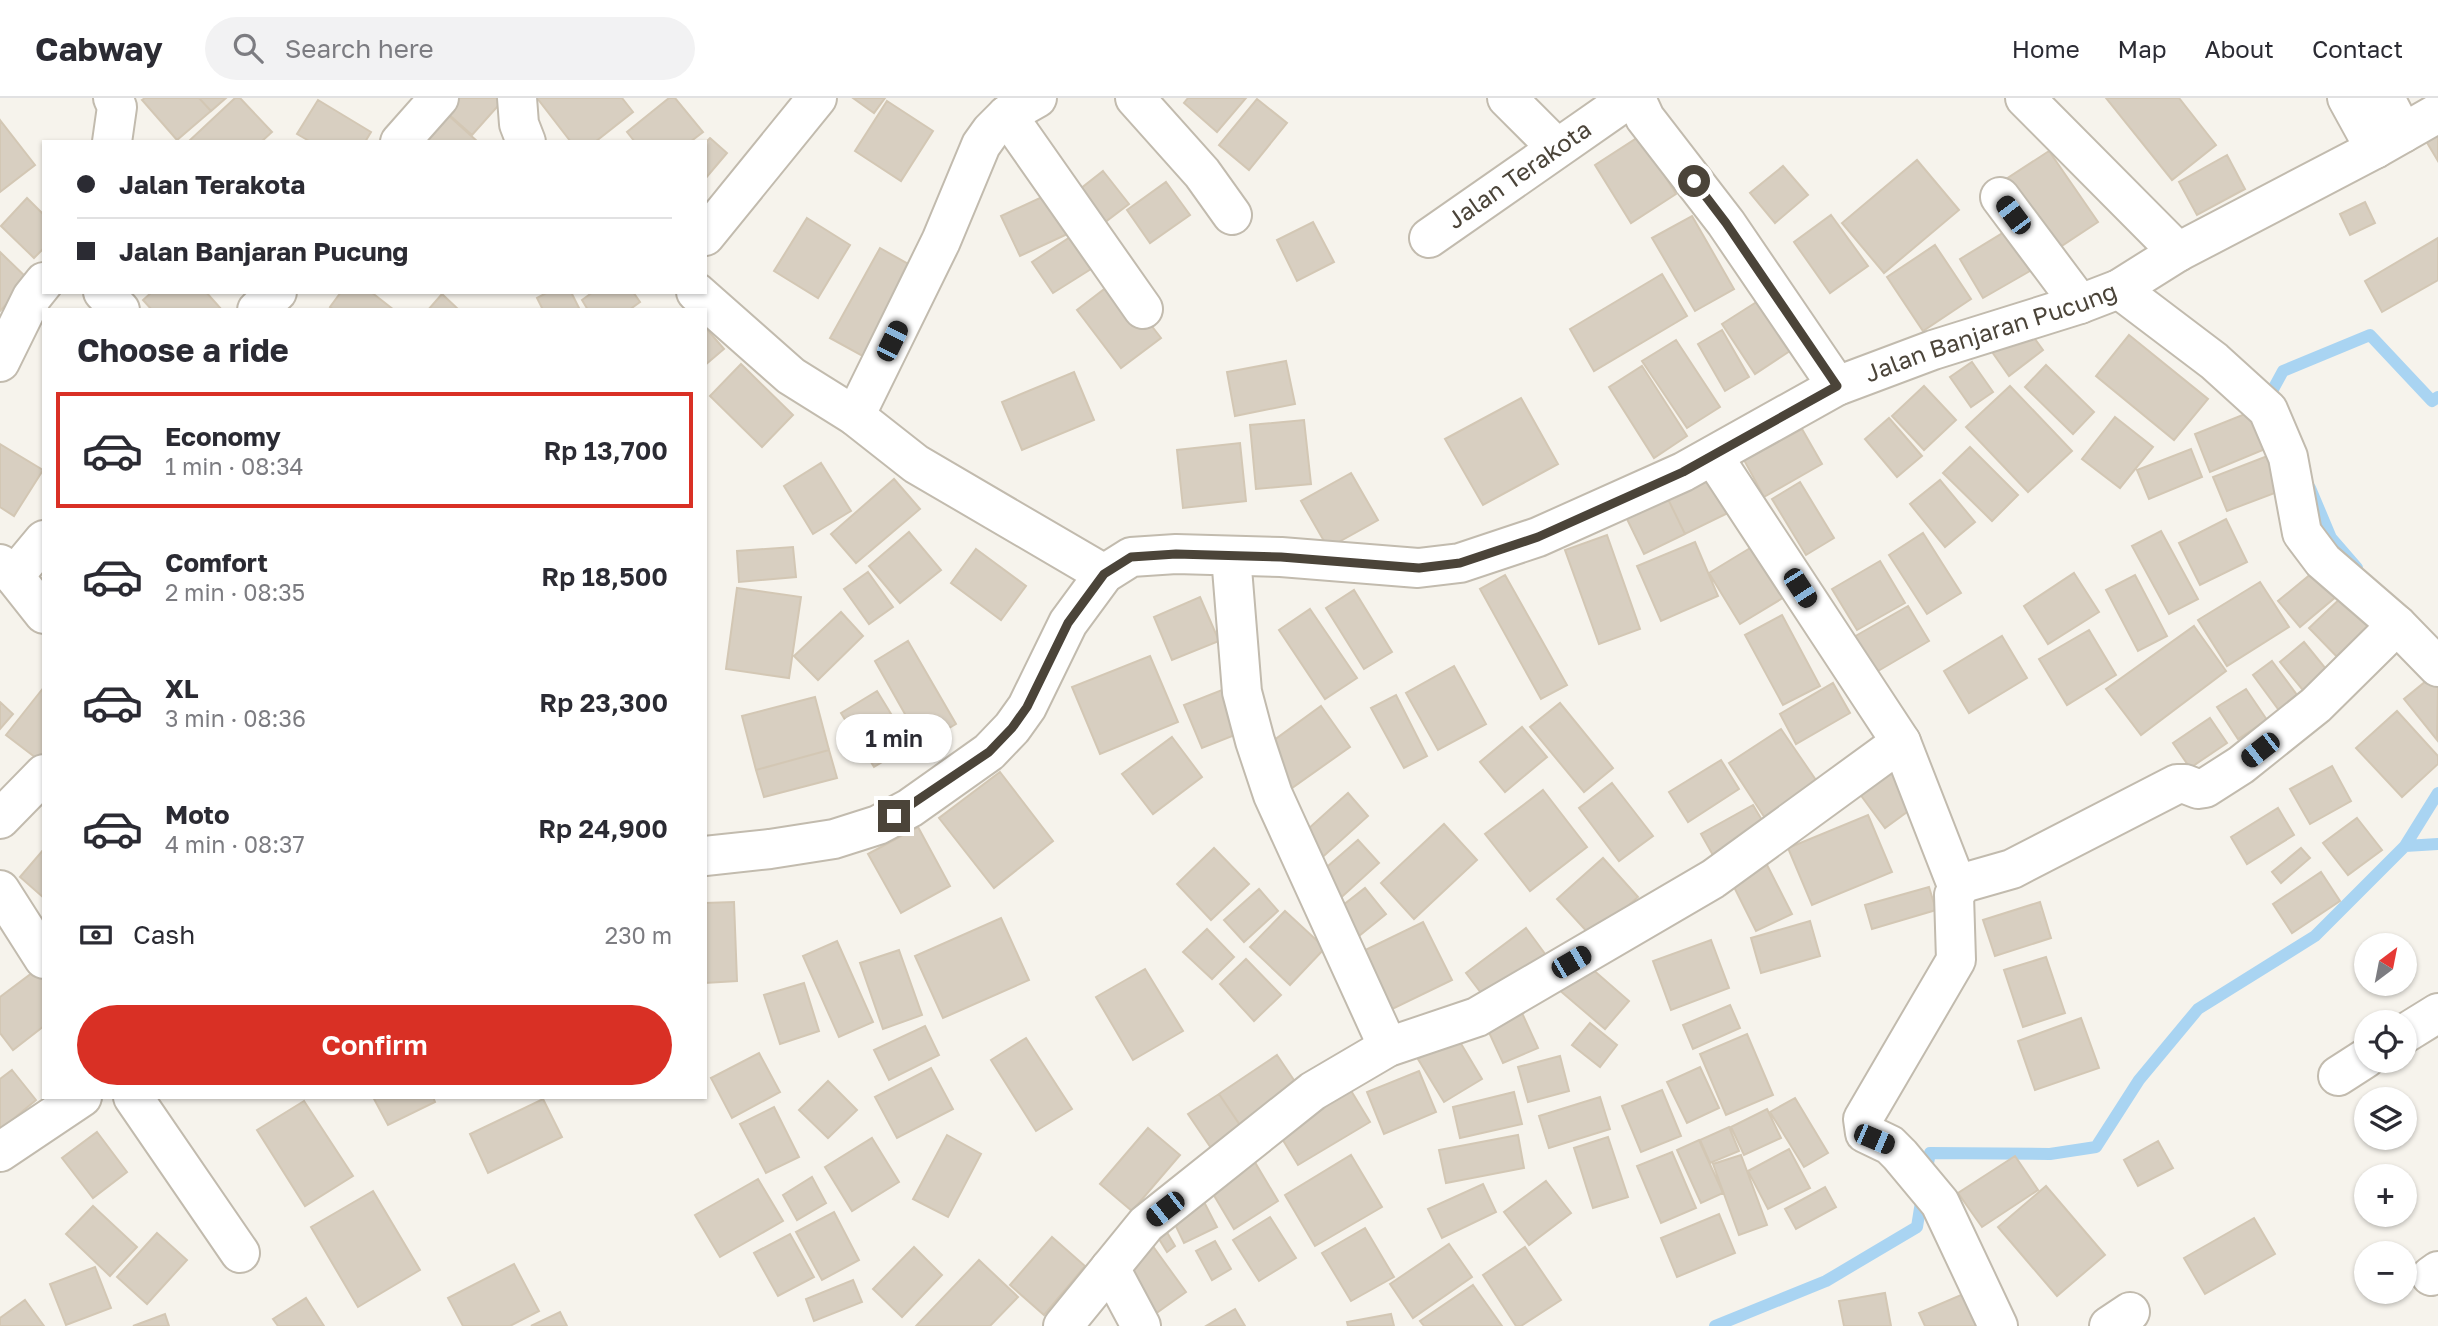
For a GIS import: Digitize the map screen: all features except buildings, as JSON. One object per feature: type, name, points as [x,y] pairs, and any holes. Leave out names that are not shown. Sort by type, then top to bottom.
[{"type":"street","points":[[112,140],[117,107],[113,98]]},
{"type":"street","points":[[402,140],[439,98]]},
{"type":"street","points":[[517,98],[519,124],[525,140]]},
{"type":"street","points":[[707,234],[817,98]]},
{"type":"street","points":[[1135,98],[1202,173],[1232,215]]},
{"type":"street","points":[[1507,98],[1557,148]]},
{"type":"street","points":[[2025,98],[2178,251]]},
{"type":"street","points":[[2347,98],[2389,141]]},
{"type":"street","points":[[2385,98],[2389,141]]},
{"type":"street","name":"Jalan Terakota","points":[[1429,238],[1624,102],[1632,101],[1639,105],[1645,118],[1726,223],[1837,386]]},
{"type":"street","points":[[855,416],[941,241],[981,145],[990,131],[1022,106],[1143,309]]},
{"type":"street","name":"Jalan Banjaran Pucung","points":[[707,856],[834,839],[878,825],[910,808],[989,752],[1012,728],[1027,707],[1068,623],[1104,574],[1131,557],[1176,554],[1281,557],[1419,568],[1460,563],[1538,537],[1683,472],[1837,386],[1933,349],[2080,304],[2119,289],[2178,251],[2438,113]]},
{"type":"street","points":[[2000,197],[2080,304]]},
{"type":"street","points":[[0,362],[32,297],[42,284]]},
{"type":"street","points":[[2119,289],[2214,361],[2268,410],[2288,457],[2302,533],[2323,561],[2397,625],[2438,667]]},
{"type":"street","points":[[105,294],[118,308]]},
{"type":"street","points":[[259,308],[275,294]]},
{"type":"street","points":[[698,294],[791,376],[855,416],[916,464],[1104,574]]},
{"type":"street","points":[[1713,456],[1900,742],[1958,888]]},
{"type":"street","points":[[42,542],[7,570],[42,612]]},
{"type":"street","points":[[1231,556],[1242,692],[1255,741],[1273,795],[1388,1047]]},
{"type":"street","points":[[1997,1326],[1940,1203],[1900,1155],[1890,1146],[1866,1133],[1863,1119],[1956,960],[1954,895],[1963,883],[2030,861],[2177,784],[2206,788],[2241,765],[2316,705],[2397,625]]},
{"type":"street","points":[[1063,1326],[1146,1224],[1313,1091],[1388,1047],[1477,1017],[1713,879],[1900,742]]},
{"type":"street","points":[[0,819],[42,776]]},
{"type":"street","points":[[0,890],[42,956]]},
{"type":"street","points":[[2417,1026],[2438,1013]]},
{"type":"street","points":[[0,1152],[79,1099]]},
{"type":"street","points":[[134,1099],[240,1252]]},
{"type":"street","points":[[1110,1268],[1141,1326]]},
{"type":"waterway","points":[[2276,403],[2271,393],[2283,371],[2370,335],[2432,401],[2438,397]]},
{"type":"waterway","points":[[2310,488],[2331,538],[2357,568]]},
{"type":"waterway","points":[[2405,846],[2438,793]]},
{"type":"waterway","points":[[1927,1168],[1930,1153],[2050,1154],[2096,1147],[2139,1080],[2198,1009],[2315,936],[2405,846],[2438,844]]},
{"type":"waterway","points":[[1715,1326],[1826,1281],[1917,1227],[1921,1202]]},
{"type":"route","points":[[894,816],[910,808],[989,752],[1012,728],[1027,707],[1068,623],[1104,574],[1131,557],[1176,554],[1281,557],[1419,568],[1460,563],[1538,537],[1683,472],[1837,386],[1726,223],[1694,181]]}]
